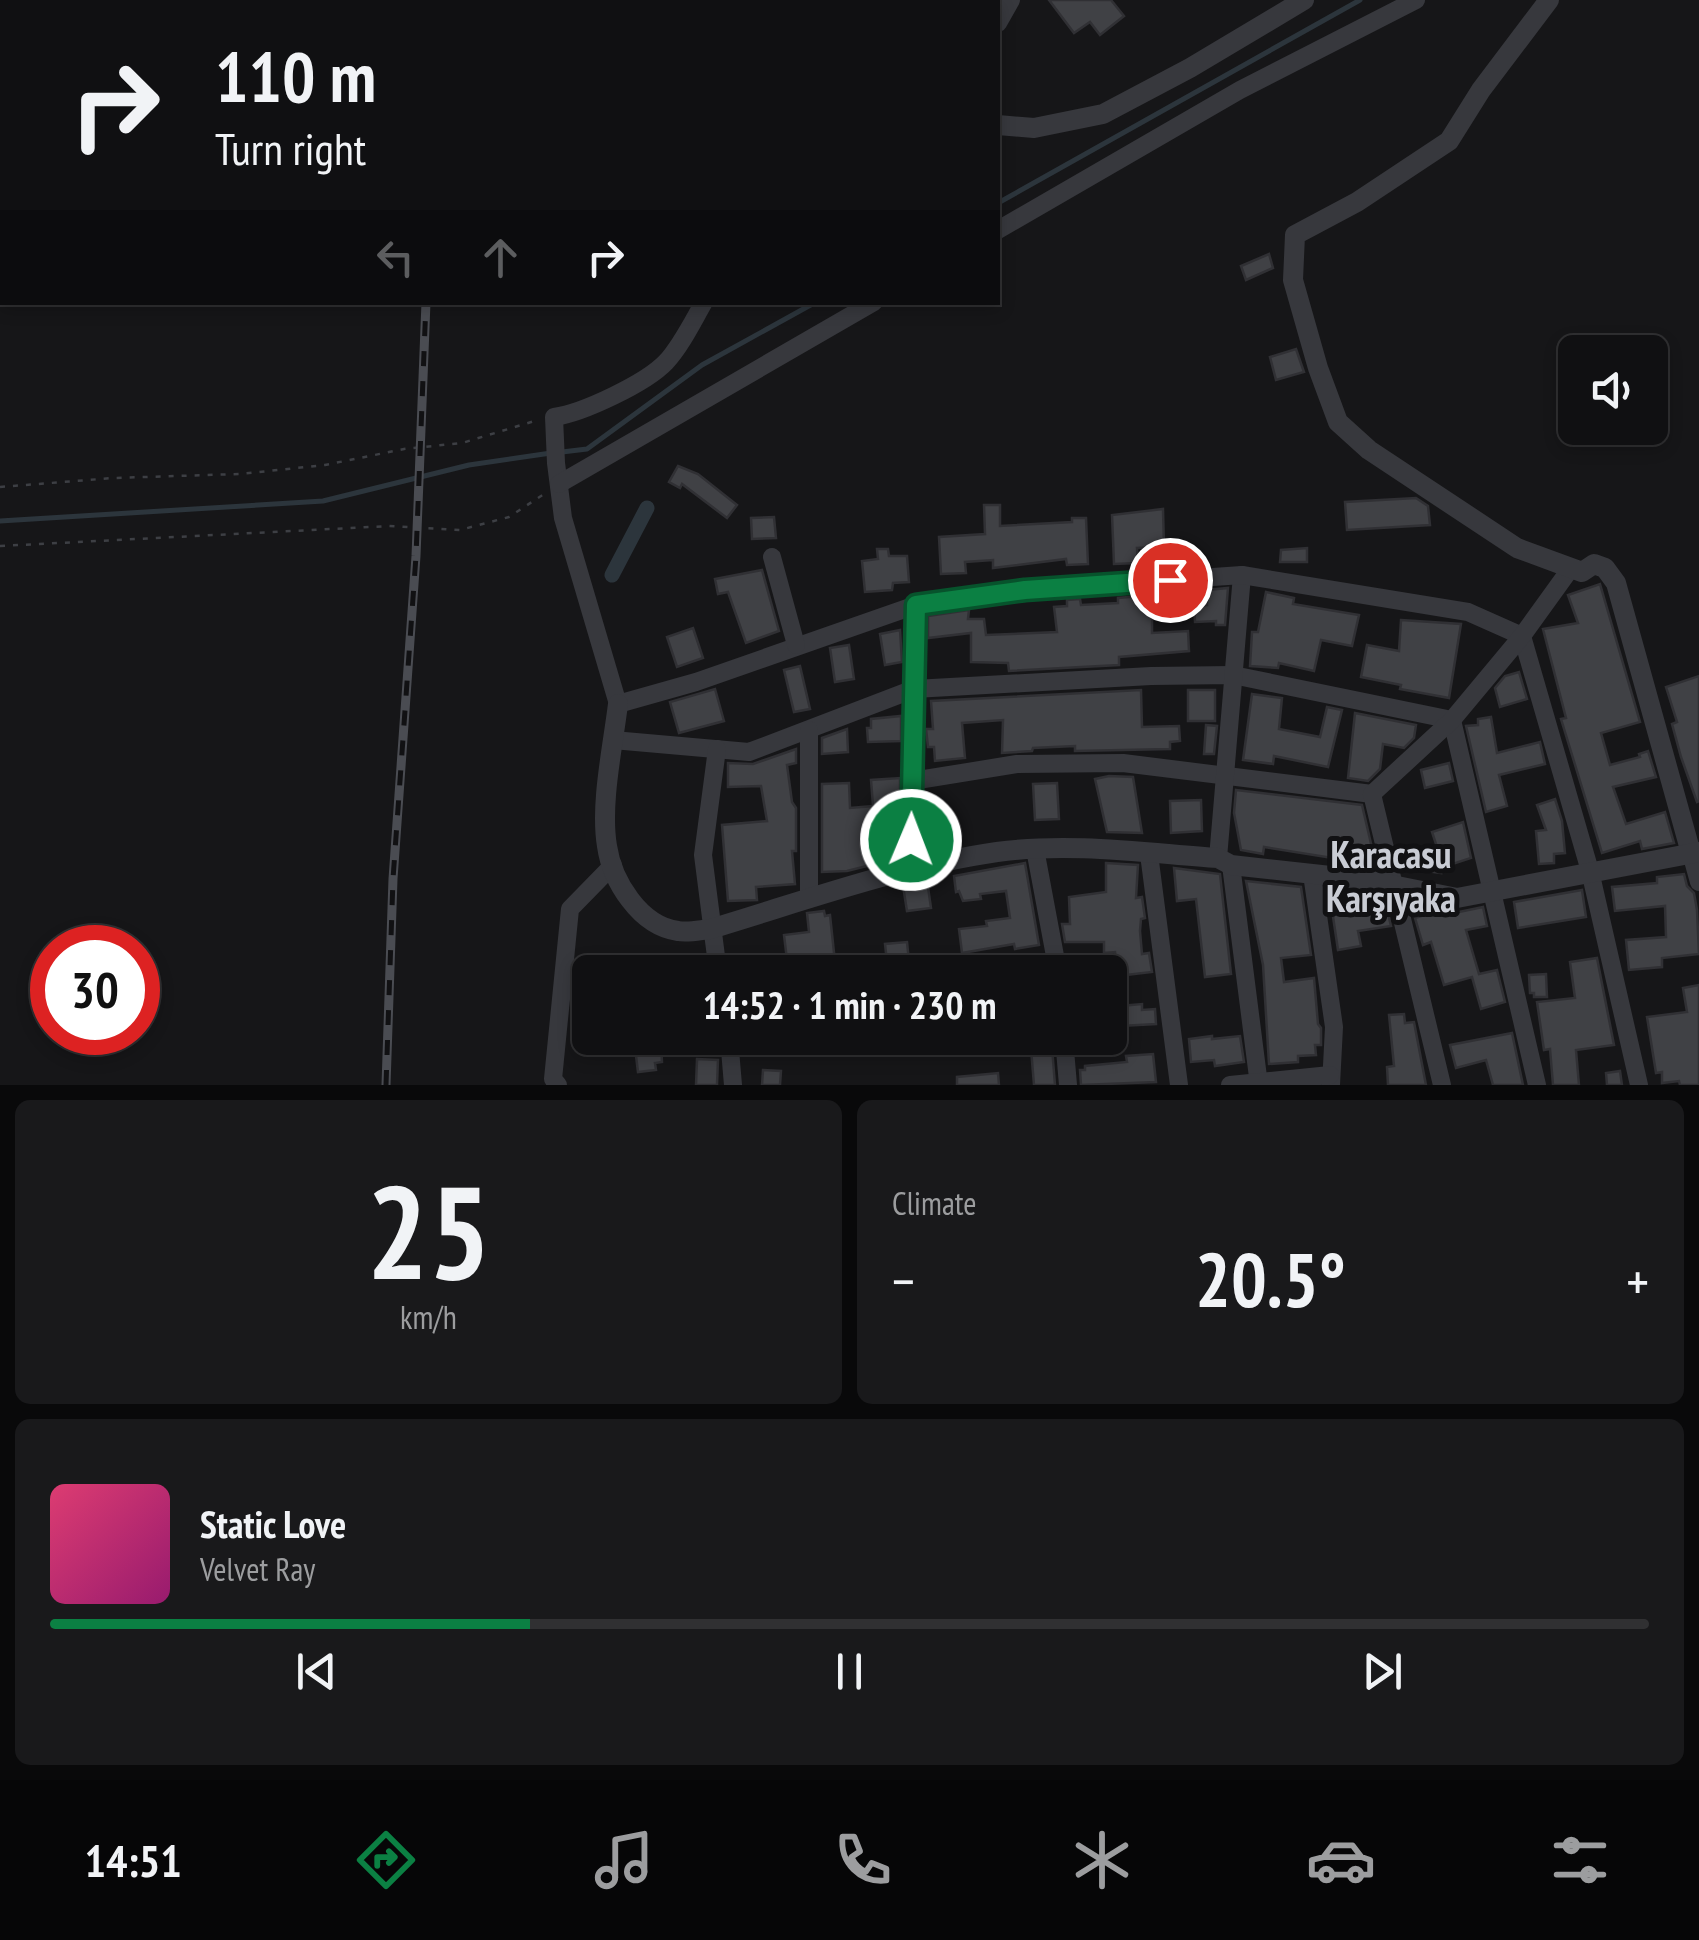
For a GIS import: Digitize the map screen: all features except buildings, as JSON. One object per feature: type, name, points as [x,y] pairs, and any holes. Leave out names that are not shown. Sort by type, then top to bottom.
[{"type":"street","points":[[1000,125],[1034,128],[1102,114],[1304,0]]},
{"type":"street","points":[[1000,229],[1240,90],[1416,0]]},
{"type":"street","points":[[1550,0],[1481,90],[1449,140],[1357,202],[1295,235],[1292,280],[1338,422],[1369,450],[1517,548],[1582,572],[1594,564],[1605,568],[1616,583],[1695,853],[1699,882]]},
{"type":"street","points":[[702,305],[665,363],[609,398],[574,414],[554,417],[563,518],[618,704],[606,846],[629,899],[651,922],[678,932],[710,929],[910,870],[997,852],[1094,849],[1225,861],[1367,880],[1457,898],[1695,853]]},
{"type":"street","points":[[560,484],[869,305]]},
{"type":"street","points":[[772,556],[796,645]]},
{"type":"street","points":[[912,781],[1017,764],[1123,763],[1372,794],[1452,720],[1522,636],[1570,568]]},
{"type":"street","points":[[618,704],[696,682],[916,605],[1025,590],[1242,575],[1468,612],[1522,636],[1590,871],[1639,1085]]},
{"type":"street","points":[[1242,575],[1223,776],[1225,861],[1259,1083]]},
{"type":"street","points":[[910,870],[916,605]]},
{"type":"street","points":[[614,740],[749,752],[914,689],[1023,681],[1233,675],[1452,720]]},
{"type":"street","points":[[1452,720],[1537,1085]]},
{"type":"street","points":[[809,899],[810,730]]},
{"type":"street","points":[[715,955],[702,855],[716,749]]},
{"type":"street","points":[[1372,794],[1442,1085]]},
{"type":"street","points":[[1035,850],[1055,955]]},
{"type":"street","points":[[1149,854],[1179,1085]]},
{"type":"street","points":[[555,1083],[570,909],[612,865]]},
{"type":"street","points":[[1230,1085],[1331,1080],[1334,1027],[1312,874]]},
{"type":"street","points":[[730,1055],[733,1085]]},
{"type":"street","points":[[1065,1055],[1068,1085]]},
{"type":"path","points":[[0,487],[240,474],[325,465],[462,442],[554,417]]},
{"type":"path","points":[[0,546],[389,526],[460,530],[509,518],[560,484]]},
{"type":"waterway","points":[[1000,202],[1360,0]]},
{"type":"waterway","points":[[562,452],[587,449],[702,365],[811,305]]},
{"type":"waterway","points":[[0,521],[323,501],[469,465],[551,453]]},
{"type":"waterway","points":[[612,575],[647,508]]},
{"type":"railway","points":[[386,1085],[393,879],[416,556],[426,305]]},
{"type":"district","name":"Karacasu Karşıyaka","points":[[1391,877]]},
{"type":"route","points":[[911,840],[916,605],[1025,590],[1170,580]]}]
